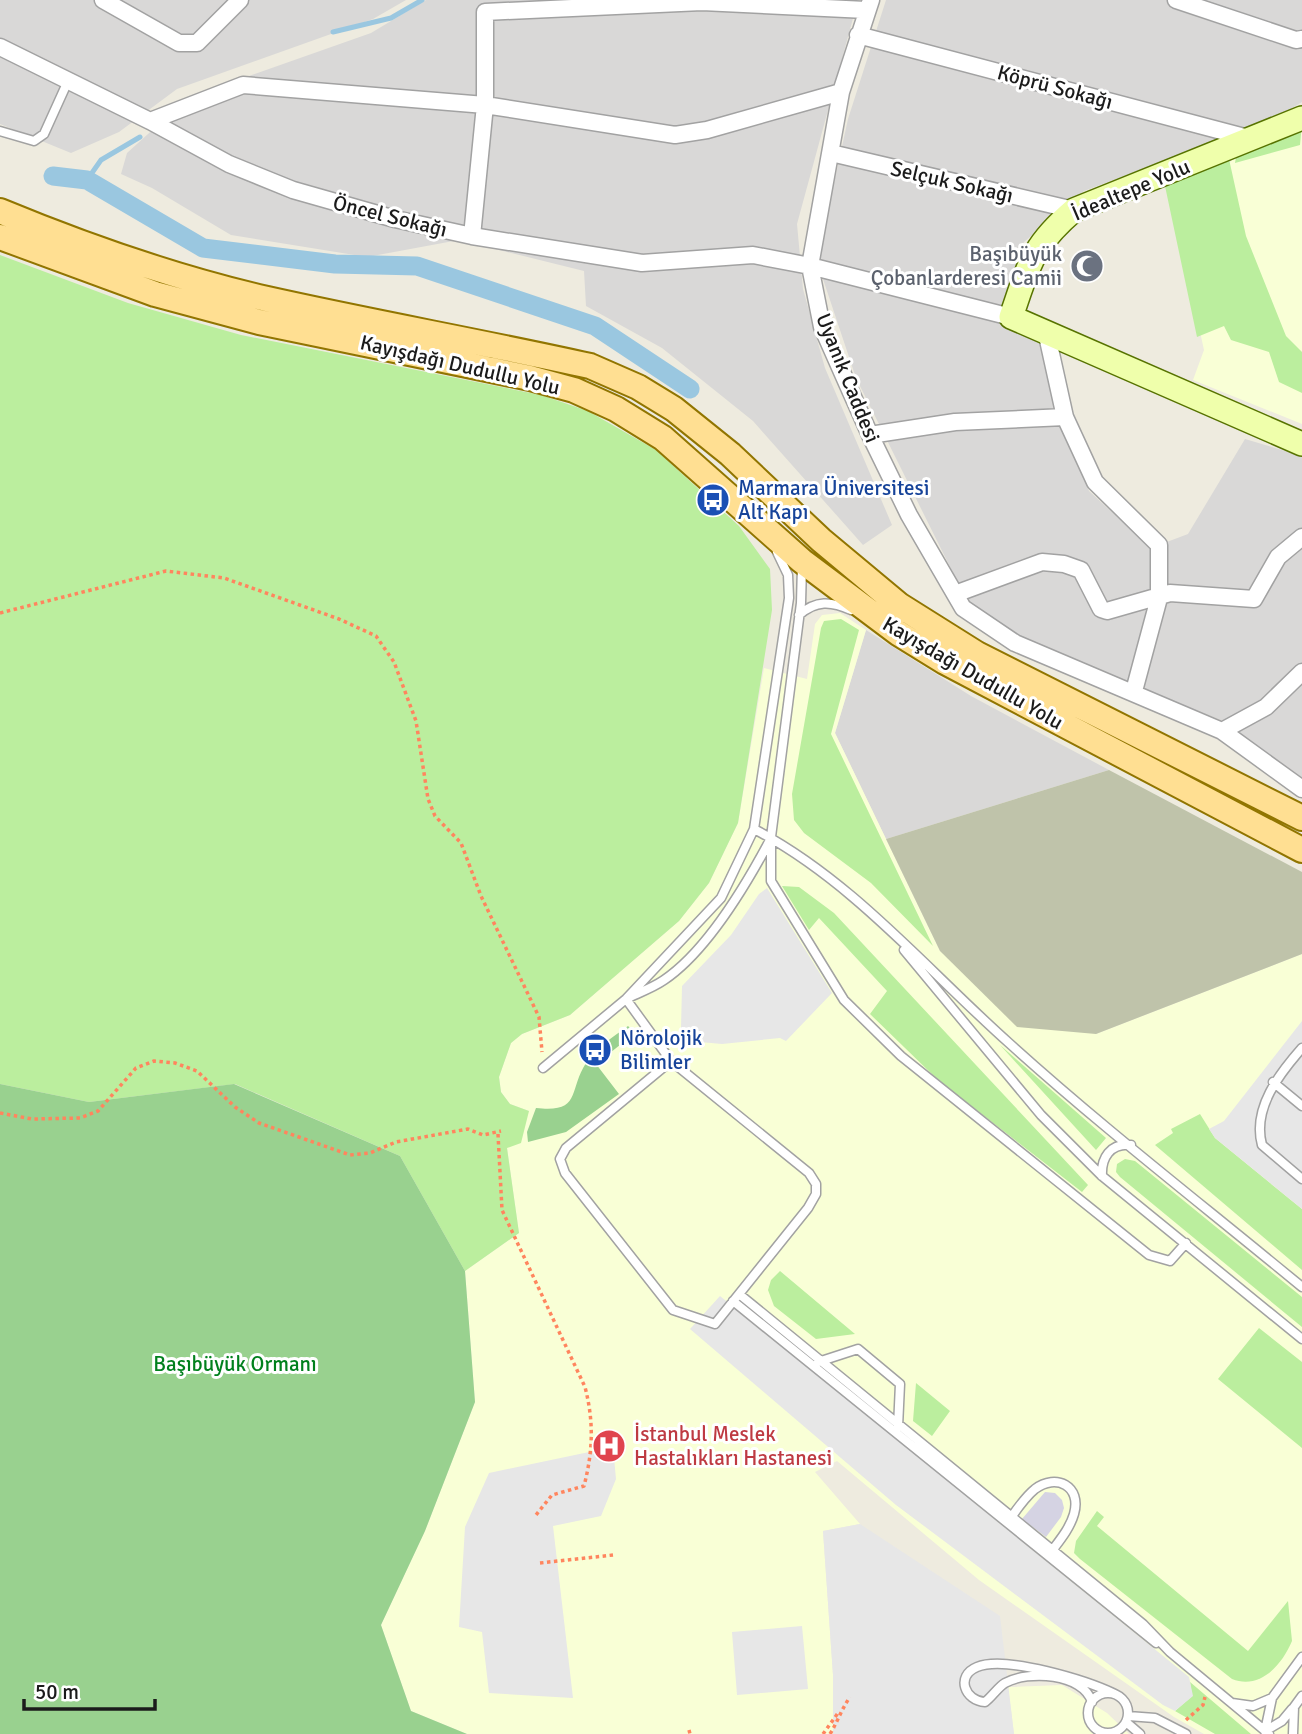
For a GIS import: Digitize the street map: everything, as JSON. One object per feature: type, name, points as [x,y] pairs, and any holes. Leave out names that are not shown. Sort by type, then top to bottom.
[{"type":"main road","name":"İdealtepe Yolu","points":[[1011,317],[1031,259],[1046,234],[1074,210],[1302,118]]},
{"type":"main road","name":"Kayışdağı Dudullu Yolu","points":[[0,211],[64,237],[167,272],[266,299],[590,366],[638,387],[674,409],[730,454],[799,526],[899,605],[977,654],[1302,818]]},
{"type":"main road","name":"Kayışdağı Dudullu Yolu","points":[[0,237],[155,294],[259,322],[436,357],[575,390],[616,408],[663,438],[735,501],[898,633],[1024,705],[1302,850]]},
{"type":"main road","points":[[1011,317],[1302,444]]},
{"type":"street","points":[[103,0],[179,43],[197,43],[240,0]]},
{"type":"street","points":[[1176,0],[1296,40],[1302,39]]},
{"type":"street","points":[[472,236],[485,105],[485,12],[702,2],[869,5]]},
{"type":"street","name":"Uyanık Caddesi","points":[[869,5],[841,92],[810,266],[822,327],[909,515],[963,608],[1016,643],[1134,691],[1222,731],[1302,789]]},
{"type":"street","name":"Köprü Sokağı","points":[[858,35],[1252,139]]},
{"type":"street","name":"Öncel Sokağı","points":[[0,47],[150,121],[229,164],[293,190],[395,219],[472,236],[642,263],[753,255],[810,266],[1011,317]]},
{"type":"street","points":[[150,121],[243,85],[485,105],[675,135],[708,130],[841,92]]},
{"type":"street","name":"Selçuk Sokağı","points":[[831,153],[1074,210]]},
{"type":"street","points":[[1046,331],[1065,417],[1095,482],[1159,545],[1159,598],[1134,691]]},
{"type":"street","points":[[870,435],[955,422],[1065,417]]},
{"type":"street","points":[[955,594],[1042,562],[1065,564],[1081,570],[1101,609],[1107,611],[1170,593],[1254,599],[1278,557],[1302,537]]},
{"type":"street","points":[[1222,731],[1266,707],[1302,672]]},
{"type":"lane","points":[[0,131],[34,141],[44,134],[68,81]]},
{"type":"lane","points":[[543,1069],[626,999],[721,898],[754,828],[789,598],[788,575],[781,557],[735,501]]},
{"type":"lane","points":[[802,555],[799,615],[771,838],[771,881],[844,1000],[901,1056],[1149,1255],[1170,1261],[1186,1243]]},
{"type":"lane","points":[[799,615],[810,607],[830,602],[898,633]]},
{"type":"lane","points":[[754,828],[838,886],[1007,1042],[1302,1287]]},
{"type":"lane","points":[[626,999],[665,979],[708,934],[740,895],[771,838]]},
{"type":"lane","points":[[889,932],[1041,1115],[1102,1177],[1302,1339]]},
{"type":"lane","points":[[626,999],[671,1061],[798,1162],[816,1184],[816,1194],[808,1208],[715,1324],[673,1310],[565,1173],[560,1159],[566,1147],[671,1061]]},
{"type":"lane","points":[[1301,1051],[1273,1082],[1259,1129],[1262,1144],[1302,1179]]},
{"type":"lane","points":[[1273,1082],[1302,1106]]},
{"type":"lane","points":[[1102,1177],[1103,1159],[1109,1152],[1123,1144],[1130,1145]]},
{"type":"lane","points":[[736,1297],[1050,1553],[1143,1624],[1170,1652],[1267,1733]]},
{"type":"lane","points":[[817,1364],[858,1349],[900,1384],[896,1428]]},
{"type":"lane","points":[[1009,1520],[1028,1495],[1043,1484],[1061,1482],[1072,1488],[1075,1494],[1075,1513],[1050,1553]]},
{"type":"lane","points":[[1267,1733],[1272,1698],[1302,1657]]},
{"type":"lane","points":[[1127,1719],[1117,1732],[1098,1731],[1089,1721],[1092,1702],[1088,1692],[1079,1685],[1047,1677],[1021,1678],[1002,1684],[985,1702],[975,1702],[967,1696],[964,1686],[967,1674],[978,1666],[1020,1667],[1088,1681],[1125,1703],[1127,1719],[1140,1734]]},
{"type":"lane","points":[[1092,1702],[1102,1694],[1115,1695]]},
{"type":"lane","points":[[1267,1733],[1282,1721],[1302,1696]]},
{"type":"lane","points":[[1231,1703],[1253,1706],[1272,1698]]},
{"type":"lane","points":[[1293,1734],[1294,1707]]},
{"type":"lane","points":[[1127,1719],[1155,1718],[1186,1734]]},
{"type":"path","points":[[0,613],[166,571],[223,578],[327,615],[376,636],[394,662],[416,721],[431,808],[435,816],[461,843],[481,896],[539,1017],[543,1069]]},
{"type":"path","points":[[0,1113],[32,1119],[80,1118],[98,1111],[136,1068],[154,1061],[175,1063],[197,1071],[235,1107],[259,1123],[350,1155],[370,1153],[396,1142],[468,1129],[483,1135],[499,1133],[502,1210],[585,1387],[592,1415],[590,1462],[584,1486],[552,1495],[536,1516]]},
{"type":"path","points":[[540,1563],[612,1555]]},
{"type":"path","points":[[1177,1729],[1203,1705],[1209,1685]]},
{"type":"path","points":[[823,1734],[850,1697]]},
{"type":"path","points":[[830,1734],[839,1719],[839,1711]]},
{"type":"shaded area","points":[[0,0],[406,0],[373,19],[177,89],[119,132],[71,153],[0,124]]},
{"type":"shaded area","points":[[426,0],[858,0],[797,224],[803,289],[825,368],[892,525],[863,545],[753,421],[662,348],[586,306],[584,271],[459,240],[367,257],[231,235],[152,188],[121,174],[127,153],[189,97],[371,33]]},
{"type":"shaded area","points":[[886,0],[1302,0],[1302,102],[1271,121],[1084,191],[1024,242],[1003,321],[1039,332],[1061,423],[1089,491],[1151,548],[1188,534],[1245,439],[1302,456],[1302,781],[1223,721],[1027,643],[968,603],[856,378],[817,261],[848,119]]},
{"type":"shaded area","points":[[1302,132],[1302,424],[1193,380],[1204,350],[1168,185],[1228,166],[1237,151]]},
{"type":"shaded area","points":[[840,613],[866,630],[835,733],[940,951],[1096,1034],[1302,954],[1302,1734],[1204,1734],[1174,1717],[979,1580],[837,1461],[815,1472],[860,1524],[823,1531],[833,1675],[833,1734],[467,1734],[411,1711],[381,1625],[425,1531],[475,1402],[465,1271],[519,1233],[507,1148],[529,1111],[510,1104],[501,1092],[499,1077],[511,1043],[522,1034],[570,1015],[679,921],[709,883],[738,823],[764,668],[807,679],[815,624],[822,615]]},
{"type":"shaded area","points":[[866,630],[971,696],[1109,770],[886,839],[835,733]]},
{"type":"shaded area","points":[[1109,770],[1302,872],[1302,954],[1096,1034],[1017,1027],[940,951],[886,839]]},
{"type":"shaded area","points":[[767,888],[832,993],[786,1041],[780,1038],[722,1044],[700,1042],[681,1028],[682,986],[731,935],[759,894]]},
{"type":"shaded area","points":[[1302,1021],[1302,1209],[1215,1138],[1209,1129],[1224,1121]]},
{"type":"shaded area","points":[[720,1296],[1189,1677],[1193,1696],[1175,1711],[1163,1705],[896,1505],[690,1329]]},
{"type":"shaded area","points":[[613,1447],[616,1479],[601,1516],[553,1526],[573,1698],[489,1693],[482,1632],[459,1627],[465,1527],[489,1473]]},
{"type":"shaded area","points":[[1045,1492],[1055,1493],[1062,1500],[1064,1508],[1061,1517],[1046,1537],[1022,1519]]},
{"type":"shaded area","points":[[860,1524],[1000,1616],[1014,1734],[833,1734],[833,1675],[823,1531]]},
{"type":"shaded area","points":[[802,1626],[808,1689],[737,1695],[732,1632]]},
{"type":"shaded area","points":[[1062,1685],[1107,1713],[1129,1734],[1014,1734],[1008,1687]]},
{"type":"green space","points":[[1302,123],[1300,145],[1235,163],[1237,151]]},
{"type":"green space","points":[[1229,159],[1246,236],[1286,336],[1302,352],[1302,393],[1279,382],[1269,352],[1231,340],[1224,326],[1197,337],[1165,186]]},
{"type":"green space","points":[[0,255],[128,303],[241,335],[541,395],[588,411],[656,450],[739,526],[770,569],[772,610],[738,823],[709,883],[679,921],[570,1015],[522,1034],[511,1043],[499,1077],[501,1092],[510,1104],[529,1111],[521,1143],[507,1148],[519,1233],[465,1271],[400,1156],[235,1084],[89,1102],[0,1084]]},
{"type":"green space","points":[[841,619],[859,630],[831,734],[933,946],[871,883],[804,833],[794,820],[792,794],[821,628],[824,621]]},
{"type":"green space","points":[[782,886],[799,887],[834,913],[1088,1185],[1082,1192],[939,1081],[870,1014],[887,991],[819,918],[809,930]]},
{"type":"green space","points":[[628,1026],[635,1033],[596,1064],[619,1094],[566,1132],[528,1142],[527,1132],[536,1108],[551,1109],[567,1103],[572,1098],[586,1063],[605,1043]]},
{"type":"green space","points":[[1000,1045],[1106,1138],[1096,1150]]},
{"type":"green space","name":"Başıbüyük Ormanı","points":[[0,1084],[89,1102],[234,1084],[400,1156],[465,1271],[475,1402],[425,1531],[381,1625],[411,1711],[467,1734],[0,1734]]},
{"type":"green space","points":[[1200,1114],[1215,1138],[1302,1209],[1302,1270],[1155,1145],[1173,1133],[1171,1129]]},
{"type":"green space","points":[[1125,1159],[1135,1161],[1302,1297],[1302,1327],[1120,1177],[1116,1172],[1117,1164]]},
{"type":"green space","points":[[780,1271],[855,1334],[816,1339],[774,1306],[768,1290],[771,1280]]},
{"type":"green space","points":[[1259,1328],[1302,1362],[1302,1448],[1218,1379]]},
{"type":"green space","points":[[916,1383],[950,1411],[932,1436],[913,1421]]},
{"type":"green space","points":[[1097,1511],[1104,1517],[1097,1526],[1248,1651],[1288,1601],[1292,1641],[1282,1659],[1261,1678],[1242,1682],[1232,1679],[1080,1559],[1074,1553],[1076,1541]]},
{"type":"green space","points":[[1190,1682],[1251,1734],[1215,1734],[1175,1711],[1192,1696]]},
{"type":"waterway","points":[[333,32],[391,18],[422,0]]},
{"type":"waterway","points":[[87,180],[101,160],[140,137]]},
{"type":"waterway","points":[[53,176],[87,180],[203,248],[335,264],[417,266],[595,326],[690,389]]},
{"type":"place","name":"Başıbüyük Çobanlarderesi Camii","points":[[1087,266]]},
{"type":"place","name":"Marmara Üniversitesi Alt Kapı","points":[[713,500]]},
{"type":"place","name":"Nörolojik Bilimler","points":[[595,1050]]},
{"type":"place","name":"İstanbul Meslek Hastalıkları Hastanesi","points":[[609,1446]]}]
